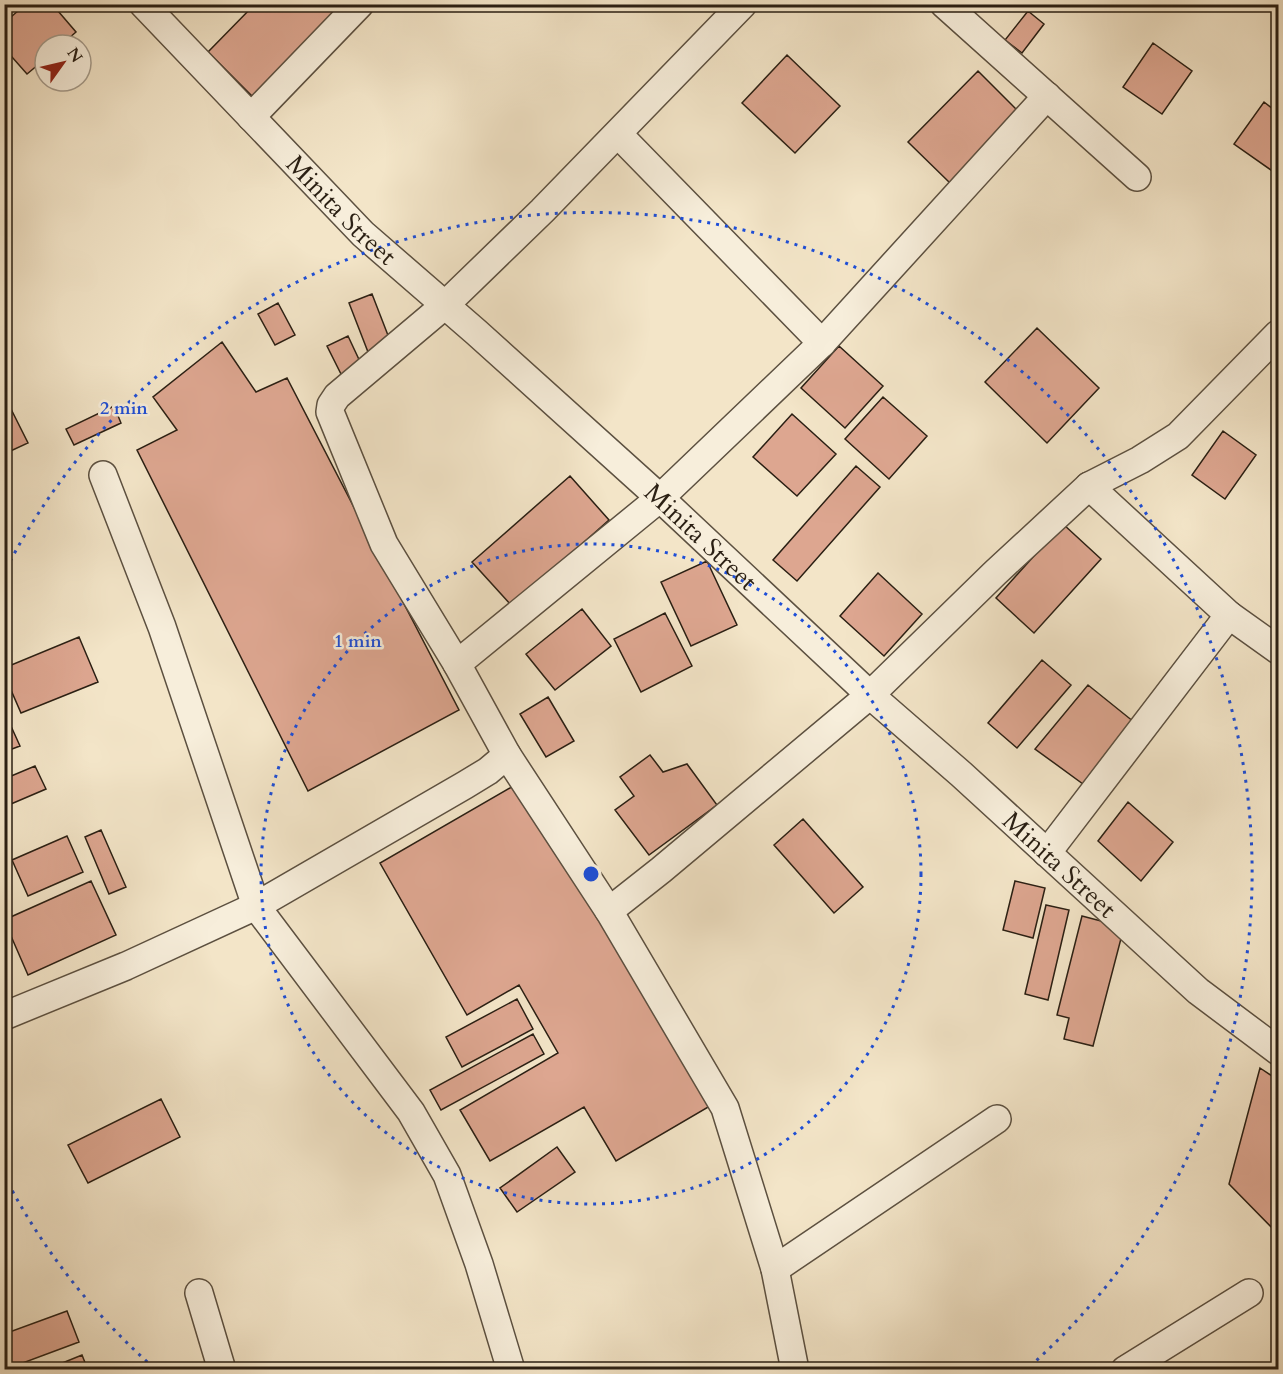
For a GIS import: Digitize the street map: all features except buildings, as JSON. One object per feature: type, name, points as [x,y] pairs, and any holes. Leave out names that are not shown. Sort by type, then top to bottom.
[{"type":"street","name":"Minita Street","points":[[143,4],[363,234],[660,498],[870,696],[1198,991],[1277,1046]]},
{"type":"street","points":[[251,117],[360,4]]},
{"type":"street","points":[[742,4],[618,134],[445,305],[337,396],[331,405],[330,412],[384,544],[457,664],[507,755],[609,910],[725,1108],[775,1269],[795,1370]]},
{"type":"street","points":[[944,4],[1137,177]]},
{"type":"street","points":[[457,664],[660,498],[822,343],[1047,96]]},
{"type":"street","points":[[618,134],[822,343]]},
{"type":"street","points":[[609,910],[661,870],[870,696],[995,573],[1089,486],[1140,460],[1178,436],[1278,334]]},
{"type":"street","points":[[103,475],[162,627],[256,906],[411,1112],[447,1175],[511,1370]]},
{"type":"street","points":[[1089,486],[1229,615],[1278,650]]},
{"type":"street","points":[[1047,853],[1229,615]]},
{"type":"street","points":[[4,1016],[126,966],[256,906],[465,785],[488,771],[507,755]]},
{"type":"street","points":[[775,1269],[998,1119]]},
{"type":"street","points":[[199,1293],[222,1370]]},
{"type":"street","points":[[1125,1370],[1249,1293]]}]
